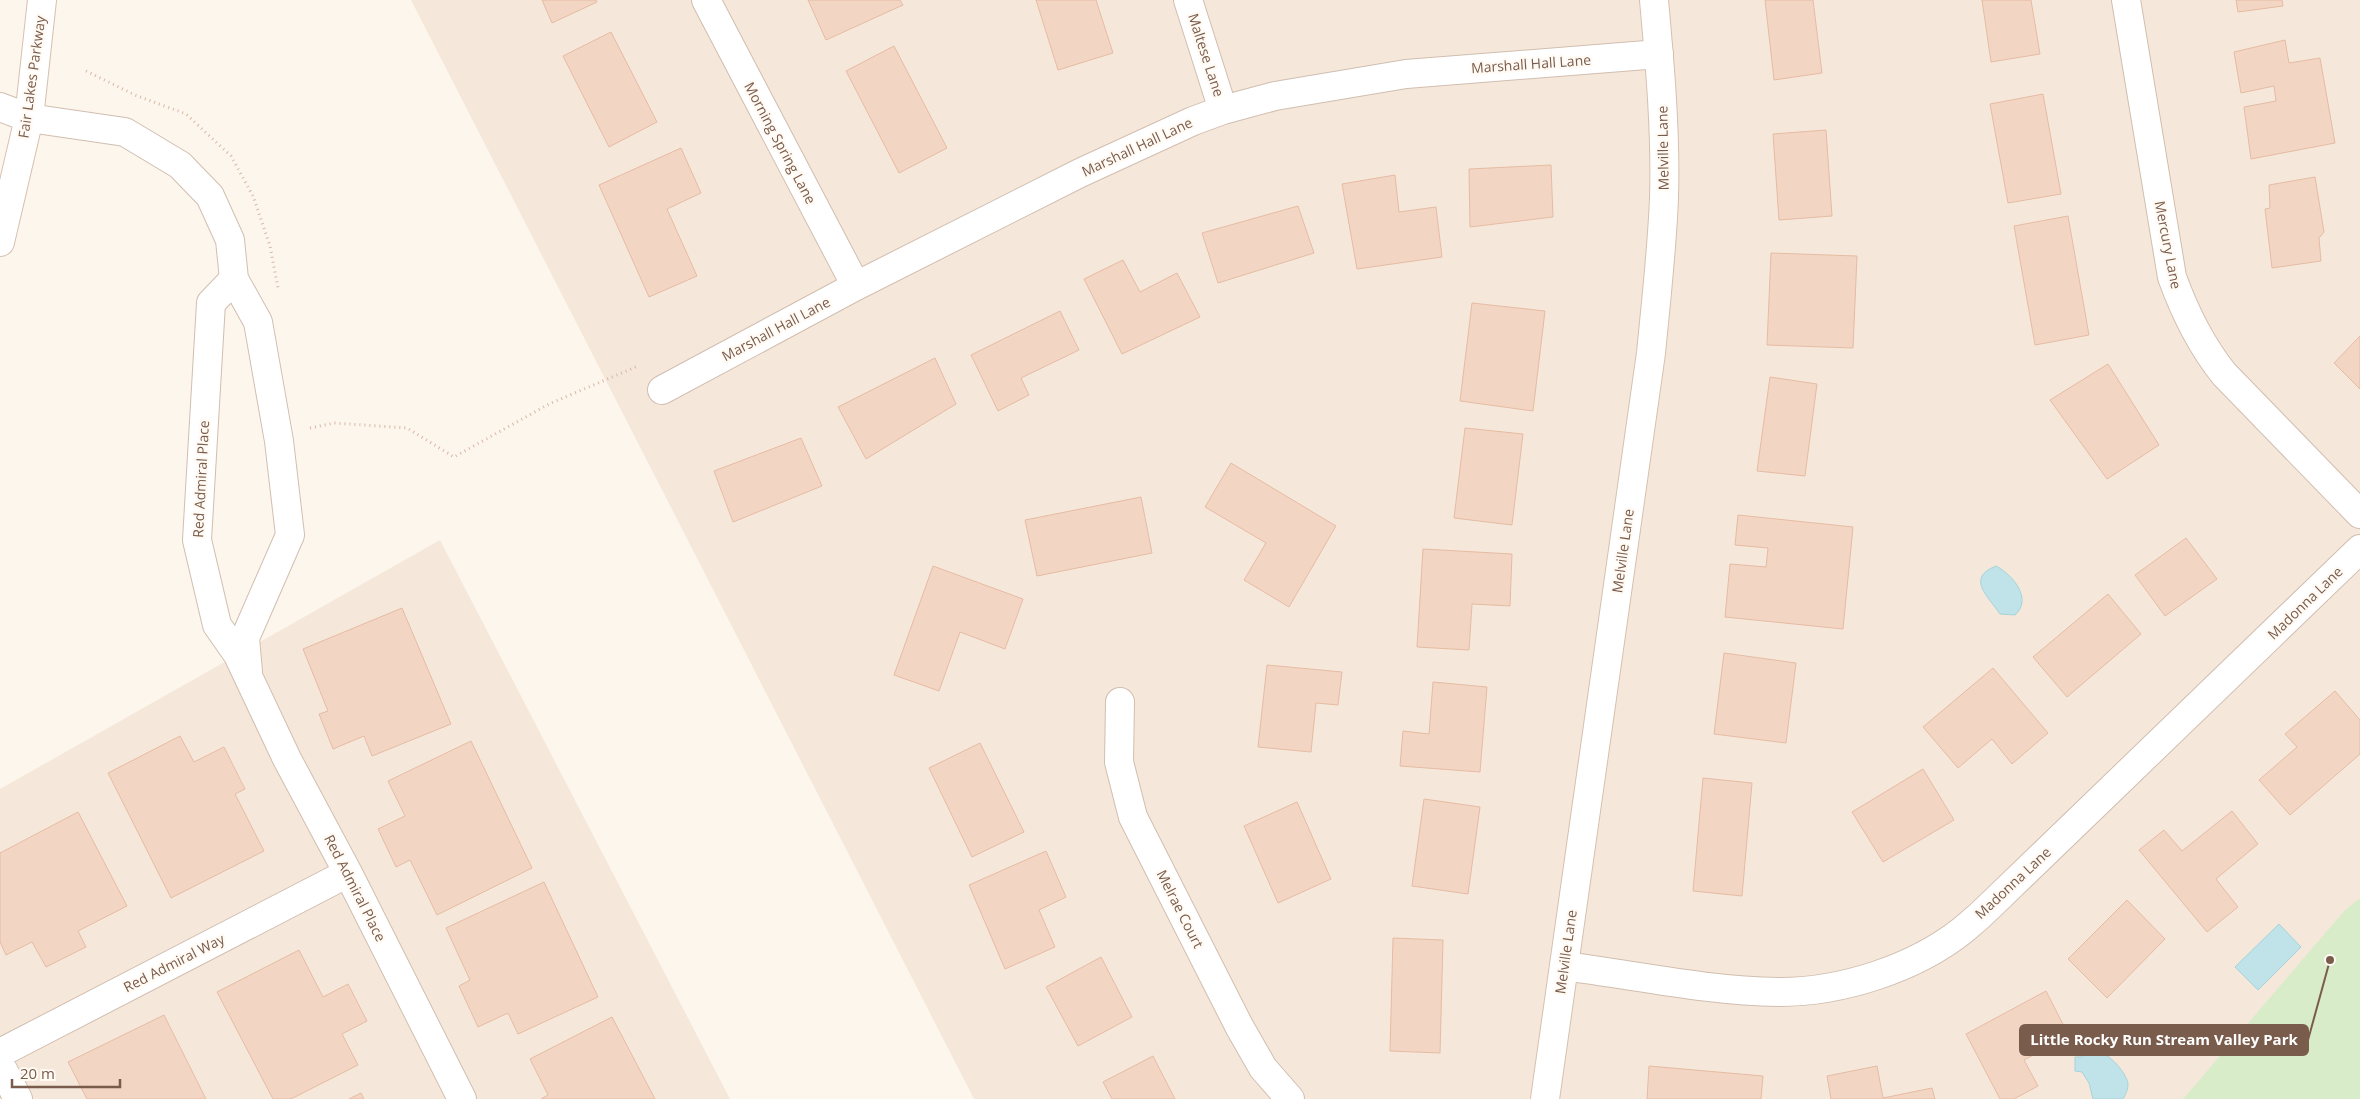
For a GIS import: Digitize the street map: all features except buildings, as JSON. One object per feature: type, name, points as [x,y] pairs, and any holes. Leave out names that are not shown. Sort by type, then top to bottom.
[{"type":"street","name":"Fair Lakes Parkway","points":[[0,242],[29,118],[42,0]]},
{"type":"street","name":"Morning Spring Lane","points":[[706,0],[856,286]]},
{"type":"street","name":"Maltese Lane","points":[[1188,0],[1223,110]]},
{"type":"street","name":"Melville Lane","points":[[1545,1099],[1651,353],[1659,279],[1664,196],[1663,114],[1654,0]]},
{"type":"street","name":"Mercury Lane","points":[[2126,0],[2172,277],[2187,318],[2208,355],[2224,374],[2360,514]]},
{"type":"street","name":"Marshall Hall Lane","points":[[662,390],[856,286],[1080,173],[1193,121],[1223,110],[1275,96],[1406,74],[1659,54]]},
{"type":"street","name":"Red Admiral Place","points":[[0,108],[29,118],[125,132],[180,165],[210,196],[230,240],[234,279],[258,322],[279,441],[290,535],[245,638],[248,677]]},
{"type":"street","name":"Red Admiral Place","points":[[234,279],[211,303],[197,540],[217,625],[238,655],[287,759],[348,873],[462,1099]]},
{"type":"street","name":"Madonna Lane","points":[[1564,966],[1734,989],[1780,992],[1819,988],[1857,980],[1923,955],[1962,931],[1994,902],[2360,549]]},
{"type":"street","name":"Melrae Court","points":[[1120,702],[1119,762],[1133,817],[1239,1026],[1263,1068],[1290,1099]]},
{"type":"street","name":"Red Admiral Way","points":[[0,1053],[348,873]]},
{"type":"street","points":[[0,1064],[18,1099]]},
{"type":"path","points":[[309,428],[334,423],[407,428],[454,458],[549,404],[642,364],[662,390]]},
{"type":"shaded area","points":[[411,0],[2360,0],[2360,898],[2185,1099],[974,1099]]},
{"type":"shaded area","points":[[440,540],[730,1099],[0,1099],[0,789]]},
{"type":"green space","points":[[2360,898],[2360,1099],[2183,1099],[2345,910]]},
{"type":"water","points":[[1996,566],[2009,575],[2019,588],[2022,602],[2020,609],[2015,615],[2000,614],[1982,587],[1982,576]]},
{"type":"water","points":[[2279,924],[2301,947],[2258,990],[2235,967]]},
{"type":"water","points":[[2093,1050],[2104,1053],[2124,1073],[2128,1084],[2127,1092],[2123,1099],[2093,1099],[2089,1083],[2082,1072],[2075,1071],[2075,1057],[2082,1057],[2086,1052]]},
{"type":"place","name":"Little Rocky Run Stream Valley Park","points":[[2330,960]]}]
